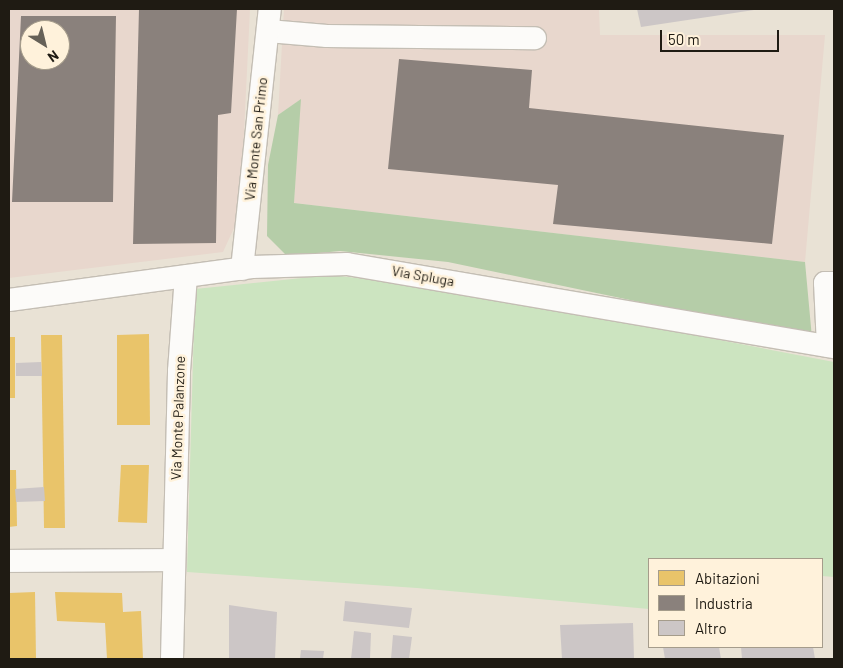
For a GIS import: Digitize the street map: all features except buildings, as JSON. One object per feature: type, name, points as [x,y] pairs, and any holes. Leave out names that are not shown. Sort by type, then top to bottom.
[{"type":"street","name":"Via Monte San Primo","points":[[242,269],[270,9]]},
{"type":"street","points":[[268,31],[327,36],[535,38]]},
{"type":"street","name":"Via Spluga","points":[[9,300],[242,269],[347,264],[831,346]]},
{"type":"street","name":"Via Monte Palanzone","points":[[172,659],[173,560],[186,276]]},
{"type":"street","points":[[831,346],[825,283],[834,283]]},
{"type":"street","points":[[9,561],[173,560]]},
{"type":"shaded area","points":[[9,9],[250,9],[240,215],[223,252],[9,278]]},
{"type":"shaded area","points":[[284,9],[599,9],[600,35],[825,35],[805,262],[294,203],[300,100],[278,115]]},
{"type":"green space","points":[[301,99],[294,203],[805,262],[812,338],[448,262],[340,251],[287,256],[267,236],[268,165],[278,115]]},
{"type":"green space","points":[[331,275],[458,290],[834,362],[834,577],[823,576],[823,558],[648,558],[648,609],[417,588],[187,572],[195,289]]}]
